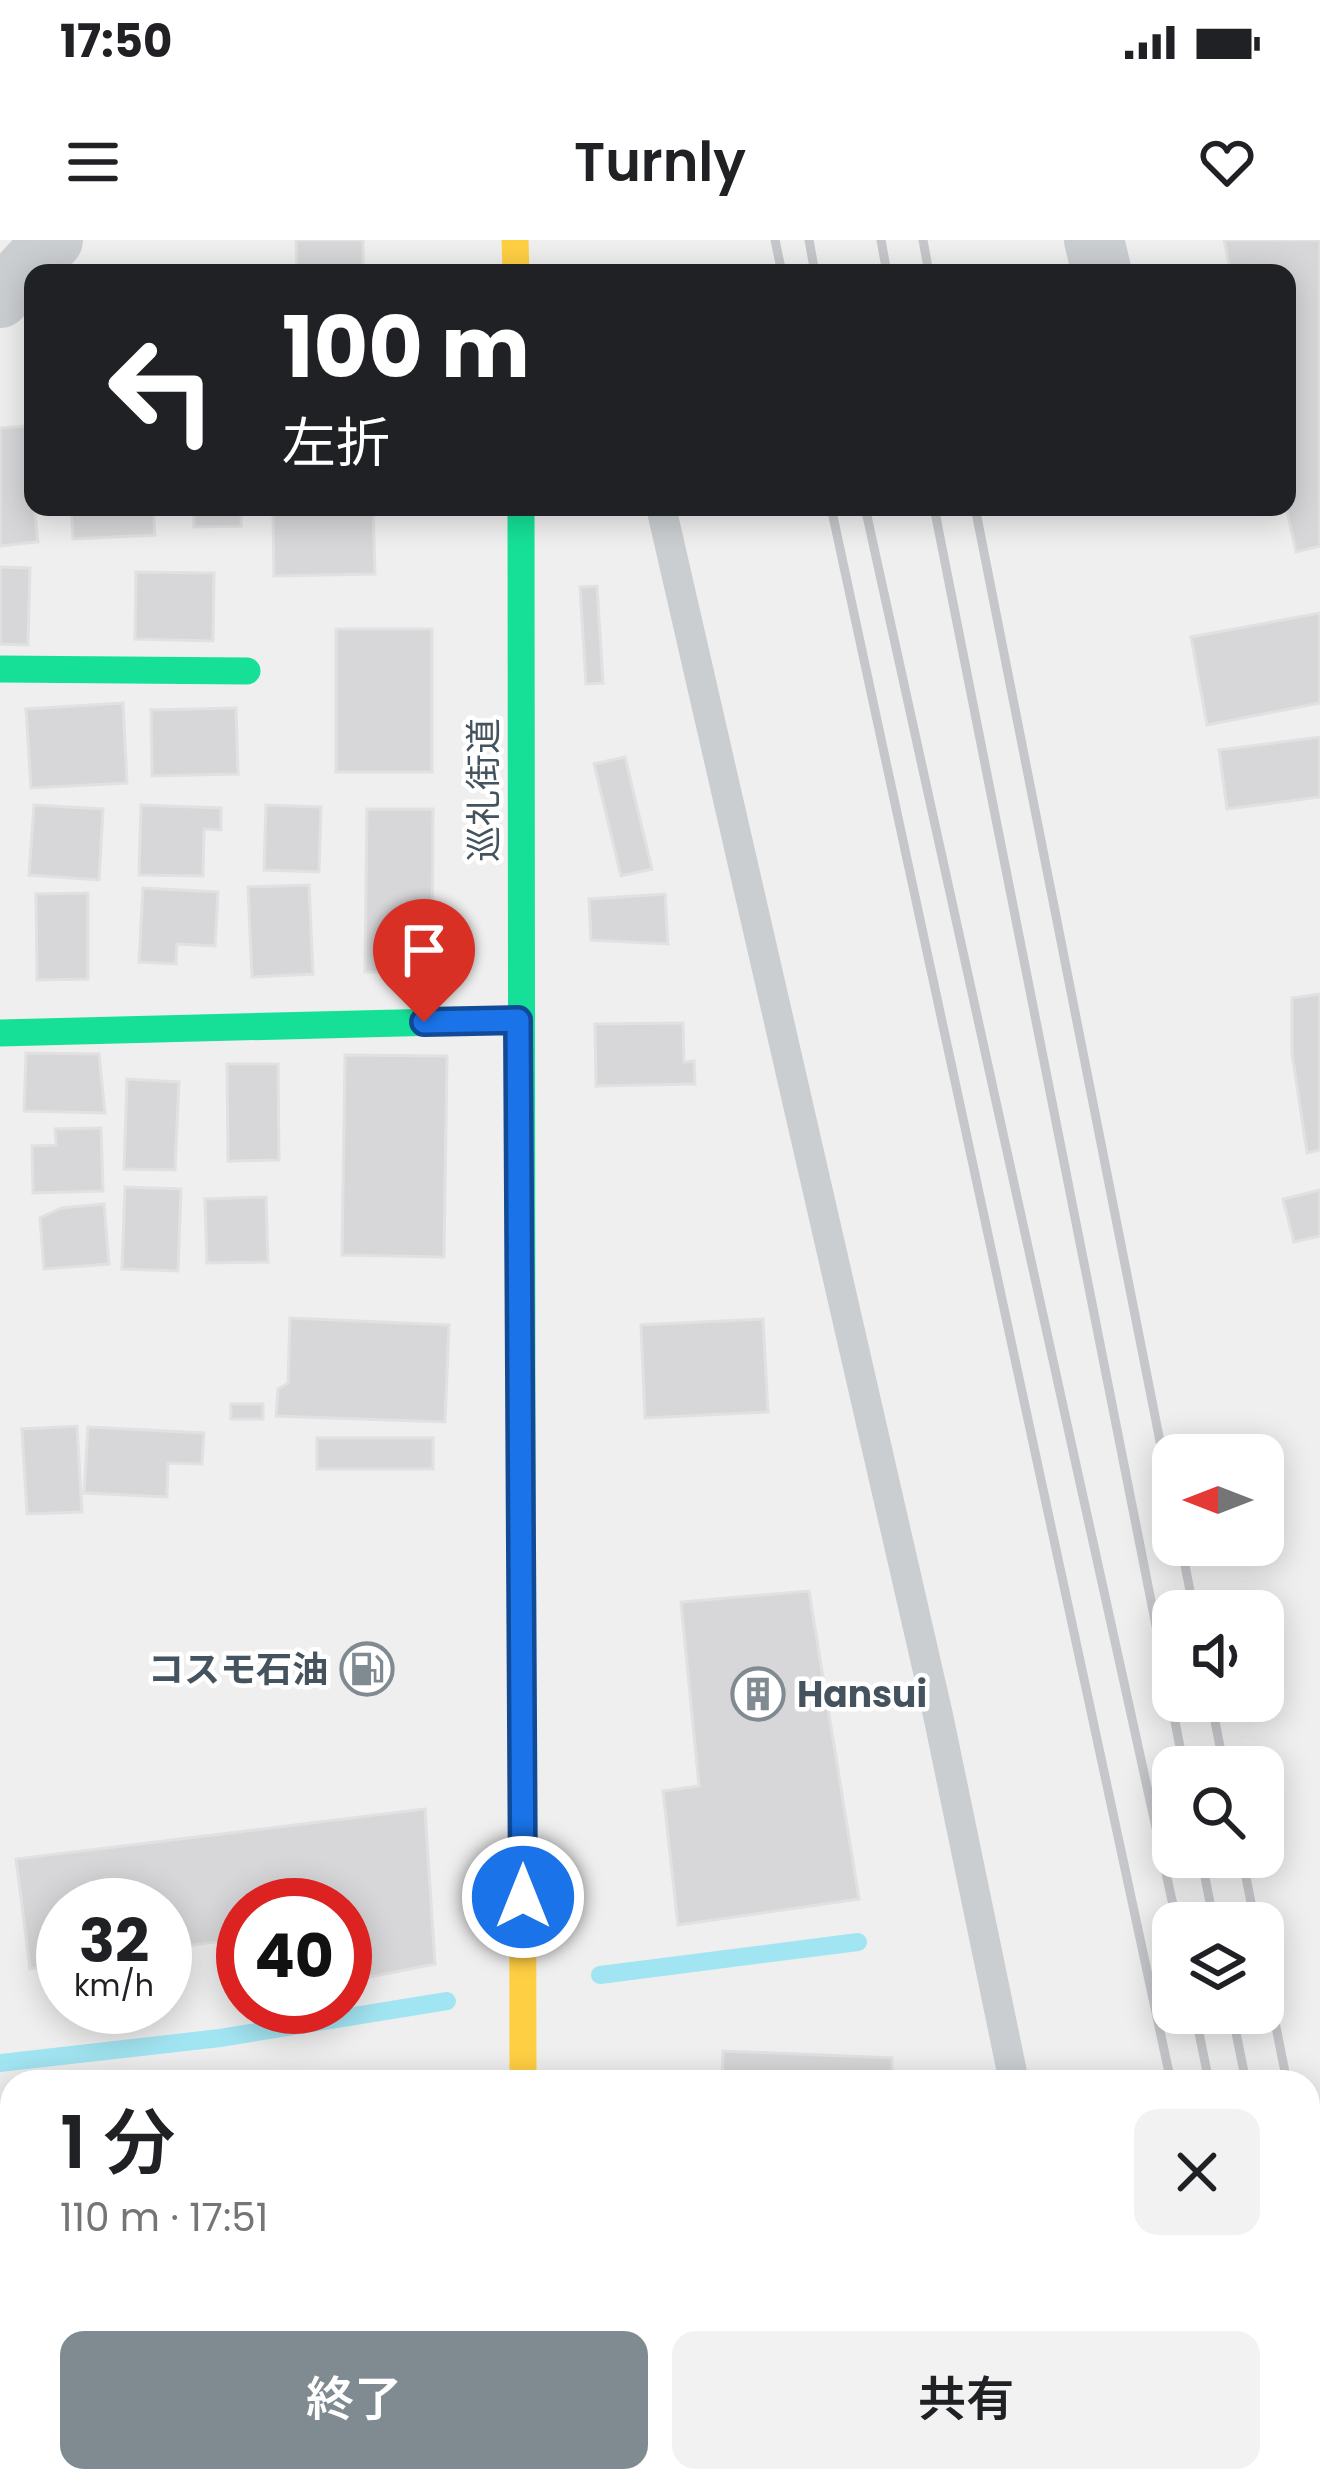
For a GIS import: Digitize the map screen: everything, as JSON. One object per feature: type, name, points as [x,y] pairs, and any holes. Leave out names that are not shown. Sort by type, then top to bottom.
[{"type":"street","points":[[31,264],[53,240]]},
{"type":"street","points":[[0,298],[24,272]]},
{"type":"street","name":"巡礼街道","points":[[520,516],[524,2070]]},
{"type":"street","points":[[0,669],[248,671]]},
{"type":"street","points":[[0,1033],[518,1020]]},
{"type":"lane","points":[[663,516],[938,1715],[1012,2070]]},
{"type":"building","points":[[296,240],[363,240],[363,264],[297,264]]},
{"type":"building","points":[[1224,240],[1320,240],[1320,546],[1296,552],[1288,516],[1296,516],[1296,264],[1229,264]]},
{"type":"building","points":[[24,426],[24,516],[35,516],[38,542],[0,546],[0,428]]},
{"type":"building","points":[[72,516],[154,516],[155,535],[73,539]]},
{"type":"building","points":[[194,516],[241,516],[241,526],[194,527]]},
{"type":"building","points":[[273,516],[373,516],[375,574],[274,576]]},
{"type":"building","points":[[0,567],[30,568],[28,645],[0,644]]},
{"type":"building","points":[[136,572],[214,573],[213,641],[135,639]]},
{"type":"building","points":[[597,586],[603,683],[586,684],[580,587]]},
{"type":"building","points":[[1320,613],[1320,703],[1207,725],[1191,637]]},
{"type":"building","points":[[336,629],[432,629],[432,772],[336,772]]},
{"type":"building","points":[[123,703],[127,783],[31,788],[26,709]]},
{"type":"building","points":[[236,708],[238,774],[152,776],[151,710]]},
{"type":"building","points":[[1320,737],[1320,797],[1227,809],[1219,750]]},
{"type":"building","points":[[625,757],[652,869],[621,876],[594,764]]},
{"type":"building","points":[[34,805],[103,809],[99,880],[29,875]]},
{"type":"building","points":[[141,805],[221,808],[221,830],[204,829],[203,876],[139,875]]},
{"type":"building","points":[[266,805],[321,807],[319,872],[264,870]]},
{"type":"building","points":[[367,809],[433,809],[432,972],[365,972]]},
{"type":"building","points":[[309,885],[313,974],[252,977],[248,887]]},
{"type":"building","points":[[143,888],[218,892],[215,946],[177,944],[176,964],[139,962]]},
{"type":"building","points":[[88,893],[88,979],[37,980],[36,894]]},
{"type":"building","points":[[665,894],[668,944],[591,940],[589,899]]},
{"type":"building","points":[[1320,994],[1320,1150],[1307,1153],[1292,1053],[1292,998]]},
{"type":"building","points":[[683,1023],[684,1062],[694,1061],[695,1084],[596,1086],[595,1024]]},
{"type":"building","points":[[26,1053],[99,1054],[105,1113],[24,1111]]},
{"type":"building","points":[[345,1055],[447,1056],[444,1257],[342,1255]]},
{"type":"building","points":[[227,1064],[278,1064],[279,1160],[228,1161]]},
{"type":"building","points":[[127,1079],[179,1082],[175,1170],[124,1169]]},
{"type":"building","points":[[101,1128],[103,1191],[33,1193],[32,1146],[56,1145],[55,1129]]},
{"type":"building","points":[[125,1187],[181,1189],[178,1271],[122,1269]]},
{"type":"building","points":[[1320,1190],[1320,1236],[1294,1242],[1283,1199]]},
{"type":"building","points":[[266,1197],[268,1262],[207,1263],[205,1199]]},
{"type":"building","points":[[104,1204],[109,1264],[44,1269],[40,1218],[61,1208]]},
{"type":"building","points":[[290,1318],[449,1325],[445,1422],[276,1416],[278,1389],[288,1383]]},
{"type":"building","points":[[763,1319],[768,1412],[645,1418],[641,1325]]},
{"type":"building","points":[[231,1404],[263,1404],[263,1419],[231,1419]]},
{"type":"building","points":[[77,1426],[82,1512],[27,1514],[22,1429]]},
{"type":"building","points":[[88,1427],[204,1433],[202,1464],[168,1463],[167,1497],[84,1493]]},
{"type":"building","points":[[317,1438],[433,1438],[433,1469],[317,1469]]},
{"type":"building","name":"Hansui","points":[[809,1591],[859,1899],[678,1925],[663,1791],[699,1786],[681,1602]]},
{"type":"building","points":[[425,1809],[435,1964],[372,1977],[372,1878],[216,1878],[216,1942],[192,1945],[192,1878],[36,1878],[36,1968],[30,1969],[16,1859]]},
{"type":"building","points":[[723,2051],[892,2058],[892,2070],[722,2070]]},
{"type":"waterway","points":[[600,1975],[858,1942]]},
{"type":"waterway","points":[[0,2063],[220,2038],[447,2001]]},
{"type":"railway","points":[[775,240],[780,264]]},
{"type":"railway","points":[[809,240],[813,264]]},
{"type":"railway","points":[[881,240],[885,264]]},
{"type":"railway","points":[[923,240],[927,264]]},
{"type":"railway","points":[[833,516],[1168,2070]]},
{"type":"railway","points":[[867,516],[1172,1902]]},
{"type":"railway","points":[[936,516],[1180,1746]]},
{"type":"railway","points":[[977,516],[1159,1434]]},
{"type":"railway","points":[[1185,1566],[1190,1590]]},
{"type":"railway","points":[[1215,1722],[1220,1746]]},
{"type":"railway","points":[[1205,1878],[1210,1902]]},
{"type":"railway","points":[[1246,1878],[1251,1902]]},
{"type":"railway","points":[[1199,2034],[1207,2070]]},
{"type":"railway","points":[[1236,2034],[1244,2070]]},
{"type":"railway","points":[[1277,2034],[1285,2070]]},
{"type":"traffic: fast","points":[[521,516],[522,1517]]},
{"type":"traffic: fast","points":[[0,669],[247,671]]},
{"type":"traffic: fast","points":[[0,1033],[518,1020]]},
{"type":"traffic: slow","points":[[515,240],[516,264]]},
{"type":"traffic: slow","points":[[522,1517],[523,2070]]},
{"type":"place","name":"コスモ石油","points":[[367,1669]]},
{"type":"place","name":"Hansui","points":[[758,1694]]},
{"type":"route","points":[[424,1022],[518,1020],[523,1897]]}]
